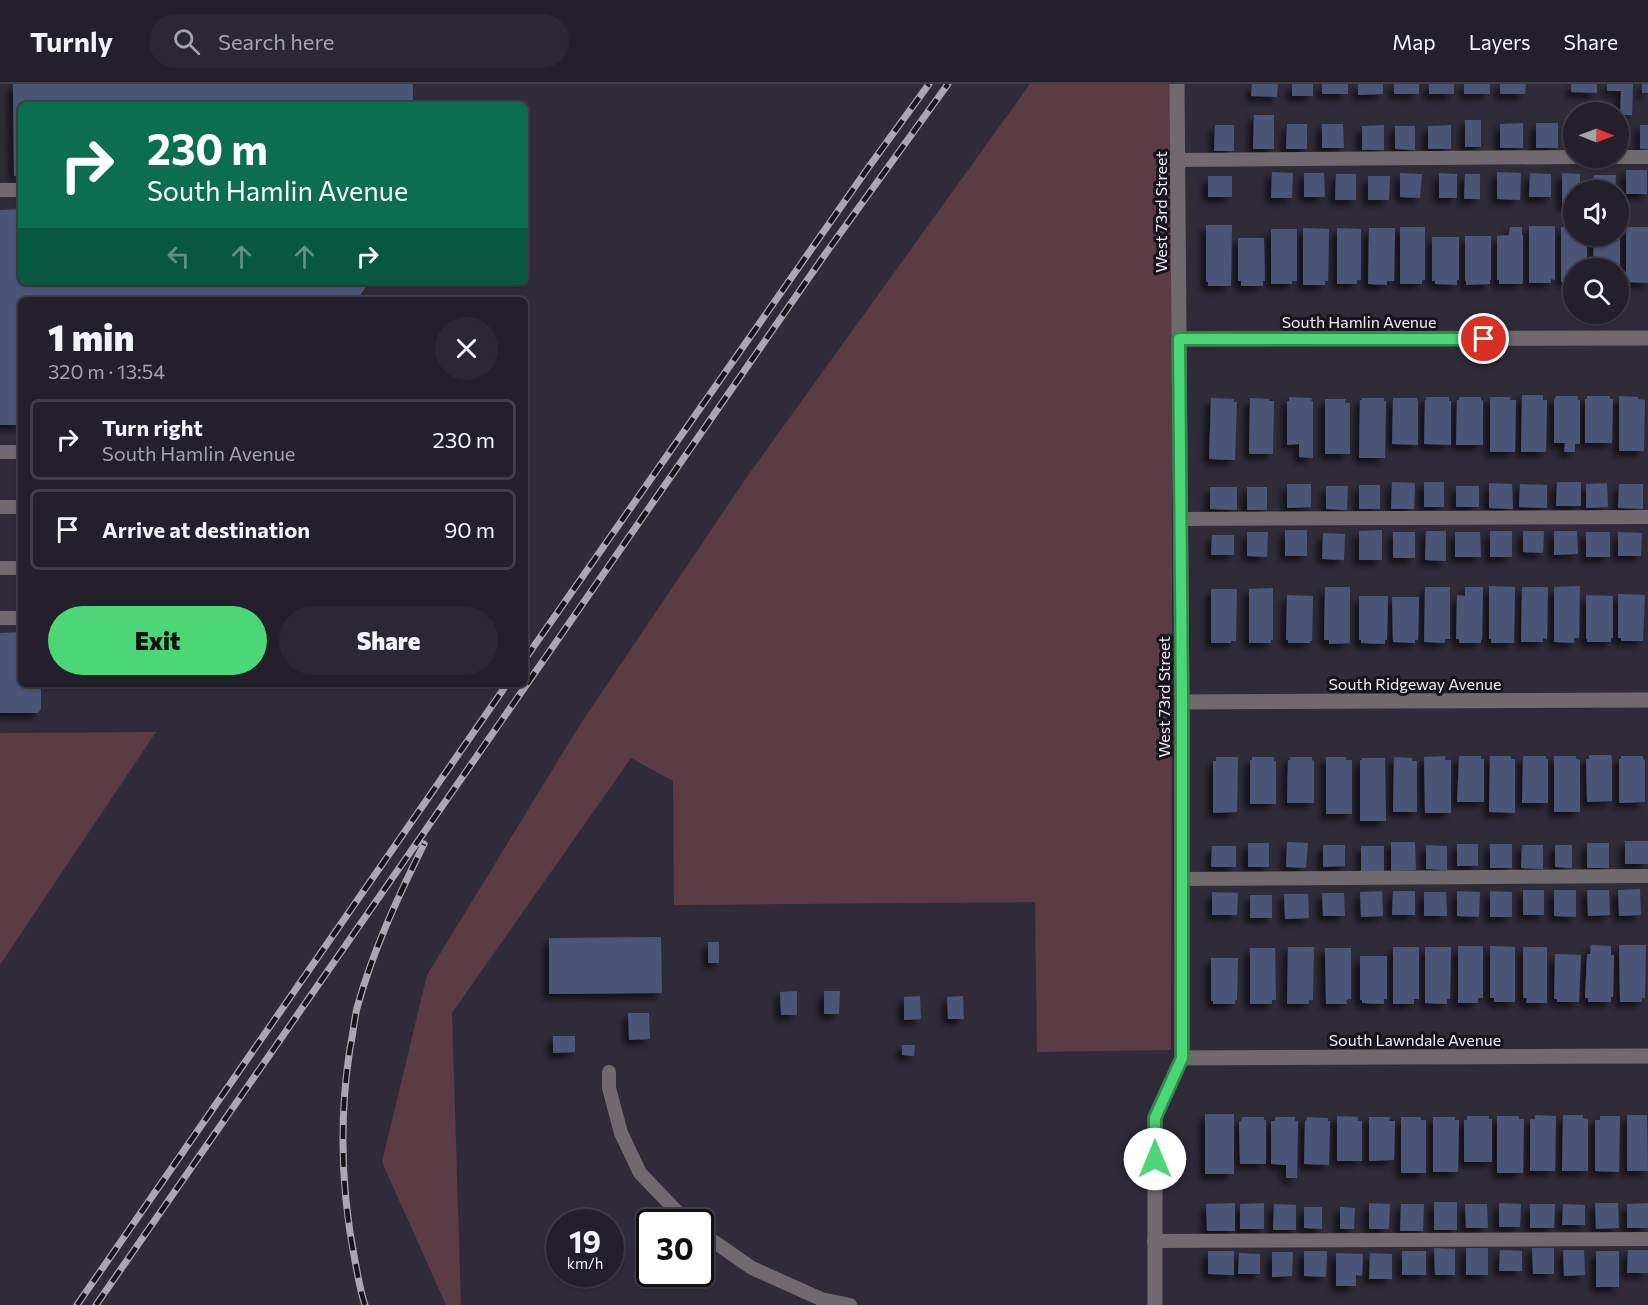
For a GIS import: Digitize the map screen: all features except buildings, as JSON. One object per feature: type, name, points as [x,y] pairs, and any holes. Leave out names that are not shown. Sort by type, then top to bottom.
[{"type":"street","name":"West 73rd Street","points":[[1155,1305],[1155,1118],[1182,1058],[1182,702],[1177,84]]},
{"type":"street","name":"South Hamlin Avenue","points":[[1179,339],[1648,338]]},
{"type":"street","name":"South Ridgeway Avenue","points":[[1182,702],[1648,700]]},
{"type":"street","name":"South Lawndale Avenue","points":[[1182,1058],[1648,1056]]},
{"type":"lane","points":[[1178,160],[1563,157]]},
{"type":"lane","points":[[1629,157],[1648,157]]},
{"type":"lane","points":[[0,190],[18,190]]},
{"type":"lane","points":[[0,452],[18,452]]},
{"type":"lane","points":[[0,507],[18,507]]},
{"type":"lane","points":[[1180,519],[1648,517]]},
{"type":"lane","points":[[0,568],[18,568]]},
{"type":"lane","points":[[0,618],[18,618]]},
{"type":"lane","points":[[1182,879],[1648,876]]},
{"type":"lane","points":[[609,1072],[609,1088],[621,1133],[640,1173],[675,1209]]},
{"type":"lane","points":[[1154,1241],[1648,1239]]},
{"type":"lane","points":[[714,1242],[752,1268],[821,1299],[850,1305]]},
{"type":"shaded area","points":[[1030,84],[1173,84],[1171,1050],[1037,1052],[1035,902],[674,905],[673,781],[631,758],[452,1013],[461,1305],[446,1305],[382,1162],[427,975],[581,723],[749,474]]},
{"type":"shaded area","points":[[156,732],[0,965],[0,733]]},
{"type":"railway","points":[[528,655],[929,84]]},
{"type":"railway","points":[[528,682],[826,253],[948,84]]},
{"type":"railway","points":[[77,1305],[505,687]]},
{"type":"railway","points":[[96,1305],[525,687]]},
{"type":"railway","points":[[365,1305],[350,1234],[344,1181],[343,1128],[346,1075],[356,1013],[363,986],[387,924],[424,844]]},
{"type":"route","points":[[1155,1159],[1155,1118],[1182,1058],[1179,339],[1484,339]]}]
